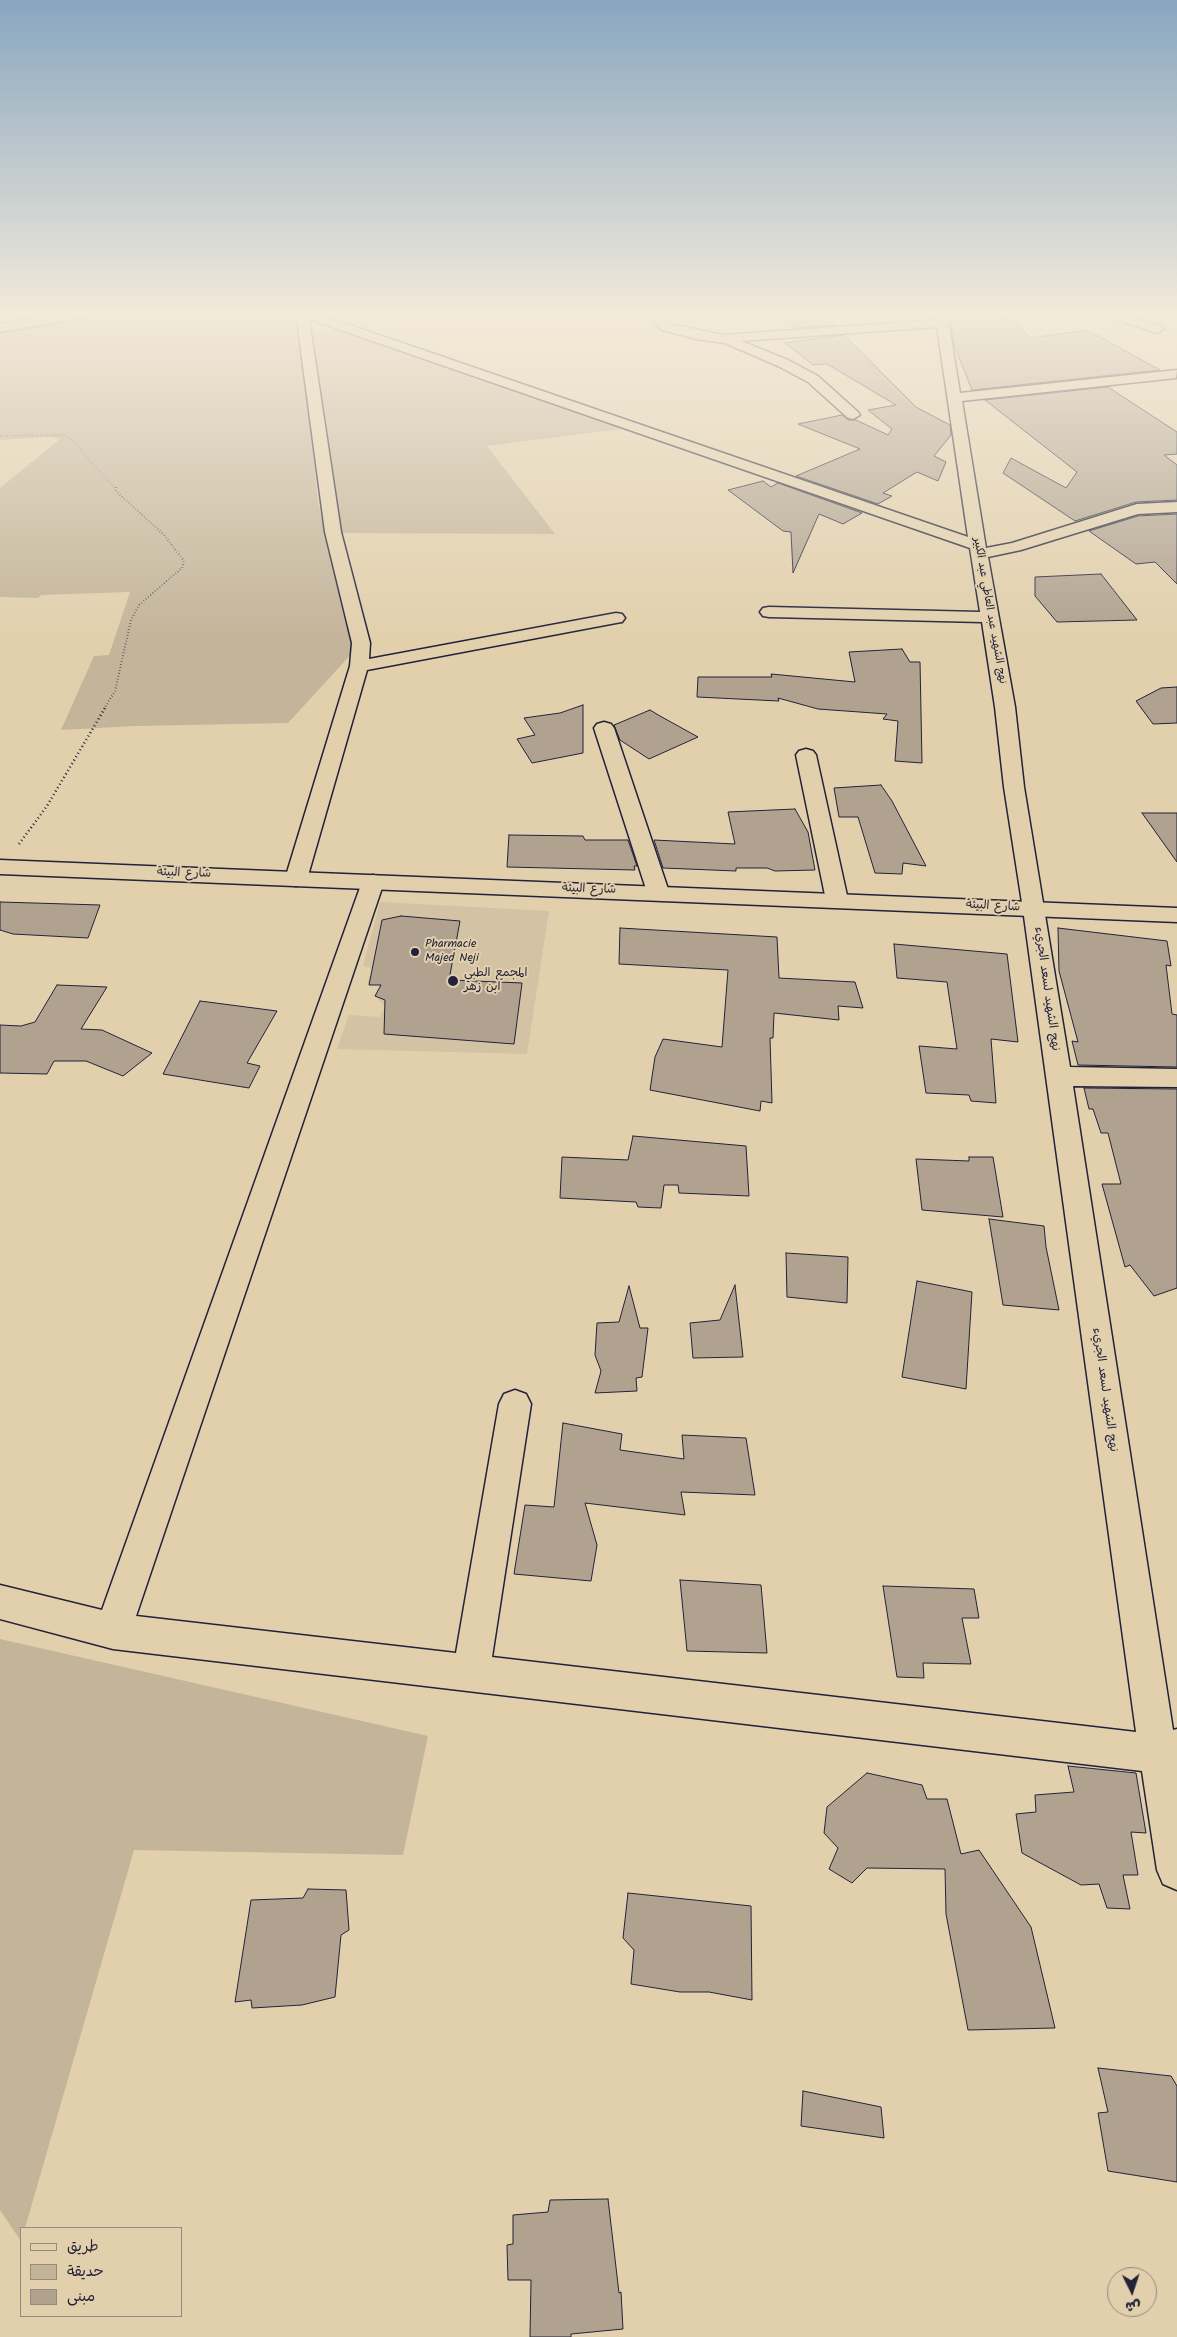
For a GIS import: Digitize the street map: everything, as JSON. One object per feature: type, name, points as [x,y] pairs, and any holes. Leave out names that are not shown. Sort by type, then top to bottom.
[{"type":"street","points":[[296,879],[359,666],[361,643],[333,532],[317,422]]},
{"type":"street","points":[[614,422],[979,550],[1024,544],[1137,509],[1177,507]]},
{"type":"street","name":"نهج الشهيد عبد العاطي عبد الكبير","points":[[959,422],[970,504],[990,617],[1034,909]]},
{"type":"street","points":[[769,612],[990,617]]},
{"type":"street","points":[[359,666],[616,618]]},
{"type":"street","points":[[604,728],[658,892]]},
{"type":"street","points":[[806,755],[837,900]]},
{"type":"street","name":"شارع البيئة","points":[[1,868],[658,892],[1177,915]]},
{"type":"street","points":[[113,1631],[373,882]]},
{"type":"street","name":"نهج الشهيد لسعد الجريء","points":[[1034,909],[1167,1751],[1177,1870]]},
{"type":"street","points":[[1059,1076],[1177,1078]]},
{"type":"street","points":[[470,1673],[515,1404]]},
{"type":"street","points":[[0,1602],[113,1631],[1167,1751]]},
{"type":"path","points":[[0,436],[65,435],[77,444],[85,456],[116,487],[116,490],[164,536],[184,560],[182,568],[140,605],[135,613],[127,633],[115,691],[47,806],[1,868]]},
{"type":"shaded area","name":"المجمع الطبي ابن زهر","points":[[380,902],[549,911],[527,1054],[337,1049],[349,1015],[380,1017],[385,1006],[375,996],[380,985],[367,984],[372,969],[363,965]]},
{"type":"green space","points":[[0,422],[310,422],[318,501],[337,586],[355,650],[288,723],[135,726],[61,730],[94,656],[109,655],[130,592],[41,595],[38,598],[0,597],[0,488],[60,439],[51,437],[0,440]]},
{"type":"green space","points":[[324,422],[601,422],[621,429],[487,446],[555,534],[340,533]]},
{"type":"green space","points":[[0,1639],[428,1736],[403,1855],[134,1850],[25,2227],[20,2227],[20,2240],[0,2210]]},
{"type":"building","points":[[807,422],[860,422],[888,435],[892,429],[883,422],[944,422],[950,425],[951,435],[934,456],[946,462],[938,481],[917,472],[883,493],[892,496],[878,504],[796,476],[860,449],[798,424]]},
{"type":"building","points":[[1013,422],[1162,422],[1177,432],[1177,454],[1164,455],[1177,465],[1177,500],[1136,502],[1075,521],[1003,473],[1011,458],[1066,488],[1077,472]]},
{"type":"building","points":[[763,481],[771,487],[778,483],[862,513],[843,524],[819,514],[793,573],[791,532],[783,531],[728,490]]},
{"type":"building","points":[[1177,514],[1177,584],[1155,562],[1136,564],[1089,531],[1138,516]]},
{"type":"building","points":[[1101,574],[1137,620],[1057,622],[1035,596],[1035,577]]},
{"type":"building","points":[[902,649],[910,662],[920,662],[922,763],[895,761],[898,721],[883,719],[887,714],[818,709],[778,698],[779,701],[697,697],[698,677],[772,677],[771,674],[855,682],[849,652]]},
{"type":"building","points":[[1177,687],[1177,723],[1153,724],[1136,701],[1161,688]]},
{"type":"building","points":[[583,705],[583,753],[532,763],[517,739],[535,735],[524,718],[560,713]]},
{"type":"building","points":[[650,710],[698,737],[649,759],[620,740],[614,725]]},
{"type":"building","points":[[881,785],[892,801],[926,866],[903,863],[902,874],[875,873],[858,817],[839,817],[834,788]]},
{"type":"building","points":[[795,809],[808,832],[815,870],[775,871],[767,868],[736,868],[736,871],[663,868],[654,840],[735,844],[728,812]]},
{"type":"building","points":[[1142,813],[1177,813],[1177,862]]},
{"type":"building","points":[[509,835],[583,836],[585,840],[628,840],[637,866],[634,866],[635,870],[507,867]]},
{"type":"building","points":[[0,902],[100,905],[88,938],[13,934],[0,930]]},
{"type":"building","points":[[401,916],[460,921],[449,980],[522,983],[514,1044],[384,1034],[385,1000],[375,996],[381,985],[369,985],[382,920]]},
{"type":"building","points":[[620,928],[777,937],[779,978],[855,982],[863,1008],[838,1006],[839,1020],[774,1013],[773,1038],[770,1038],[772,1103],[761,1101],[760,1111],[650,1090],[655,1057],[663,1039],[722,1047],[728,970],[619,964]]},
{"type":"building","points":[[1058,928],[1167,941],[1171,966],[1166,965],[1172,1014],[1177,1015],[1177,1067],[1078,1065],[1072,1041],[1078,1042],[1059,971]]},
{"type":"building","points":[[894,944],[1007,954],[1018,1042],[991,1039],[996,1103],[971,1101],[969,1095],[926,1093],[919,1046],[957,1049],[947,982],[897,978]]},
{"type":"building","points":[[57,985],[107,987],[81,1029],[102,1030],[152,1053],[123,1076],[86,1061],[54,1061],[47,1074],[0,1073],[0,1025],[21,1026],[35,1022]]},
{"type":"building","points":[[200,1001],[277,1011],[247,1063],[260,1066],[249,1088],[163,1074]]},
{"type":"building","points":[[1084,1088],[1177,1089],[1177,1288],[1154,1296],[1130,1265],[1125,1267],[1102,1184],[1121,1184],[1108,1133],[1101,1133],[1093,1109],[1089,1109]]},
{"type":"building","points":[[633,1136],[746,1146],[749,1196],[679,1193],[678,1185],[664,1185],[661,1208],[638,1207],[636,1202],[560,1198],[562,1157],[628,1160]]},
{"type":"building","points":[[969,1157],[993,1157],[1003,1217],[922,1210],[916,1159],[969,1161]]},
{"type":"building","points":[[989,1219],[1044,1226],[1046,1247],[1059,1310],[1003,1305]]},
{"type":"building","points":[[786,1253],[848,1257],[847,1303],[787,1297]]},
{"type":"building","points":[[917,1281],[972,1292],[966,1389],[902,1377]]},
{"type":"building","points":[[735,1285],[743,1357],[693,1358],[690,1323],[720,1320]]},
{"type":"building","points":[[629,1286],[640,1328],[648,1328],[642,1377],[636,1378],[637,1391],[595,1393],[601,1371],[595,1355],[597,1323],[619,1322]]},
{"type":"building","points":[[563,1423],[622,1434],[620,1450],[684,1459],[682,1435],[746,1438],[755,1495],[681,1492],[685,1515],[585,1503],[597,1545],[591,1581],[514,1574],[525,1505],[554,1507]]},
{"type":"building","points":[[680,1580],[761,1585],[767,1653],[687,1651]]},
{"type":"building","points":[[883,1586],[974,1589],[979,1618],[962,1618],[971,1664],[923,1663],[924,1678],[897,1677]]},
{"type":"building","points":[[1068,1766],[1136,1773],[1146,1833],[1131,1832],[1138,1875],[1123,1875],[1130,1909],[1107,1908],[1099,1884],[1081,1885],[1022,1853],[1016,1814],[1036,1812],[1035,1795],[1074,1792]]},
{"type":"building","points":[[867,1773],[922,1785],[927,1799],[947,1799],[961,1854],[979,1850],[1031,1927],[1055,2028],[968,2030],[946,1914],[945,1869],[867,1868],[852,1883],[829,1869],[838,1848],[824,1833],[827,1807]]},
{"type":"building","points":[[308,1889],[346,1890],[349,1930],[341,1935],[335,1997],[302,2005],[252,2008],[251,2000],[235,2002],[251,1900],[303,1898]]},
{"type":"building","points":[[628,1893],[751,1906],[752,2000],[709,1992],[680,1992],[631,1984],[634,1950],[623,1938]]},
{"type":"building","points":[[1098,2068],[1171,2076],[1177,2086],[1177,2182],[1108,2171],[1098,2113],[1108,2112]]},
{"type":"building","points":[[803,2091],[881,2107],[884,2138],[801,2126]]},
{"type":"building","points":[[608,2199],[619,2293],[621,2292],[623,2329],[571,2334],[571,2337],[530,2337],[531,2280],[508,2280],[507,2245],[513,2244],[513,2215],[548,2212],[550,2200]]},
{"type":"place","name":"Pharmacie Majed Neji","points":[[415,952]]},
{"type":"place","name":"المجمع الطبي ابن زهر","points":[[453,981]]}]
